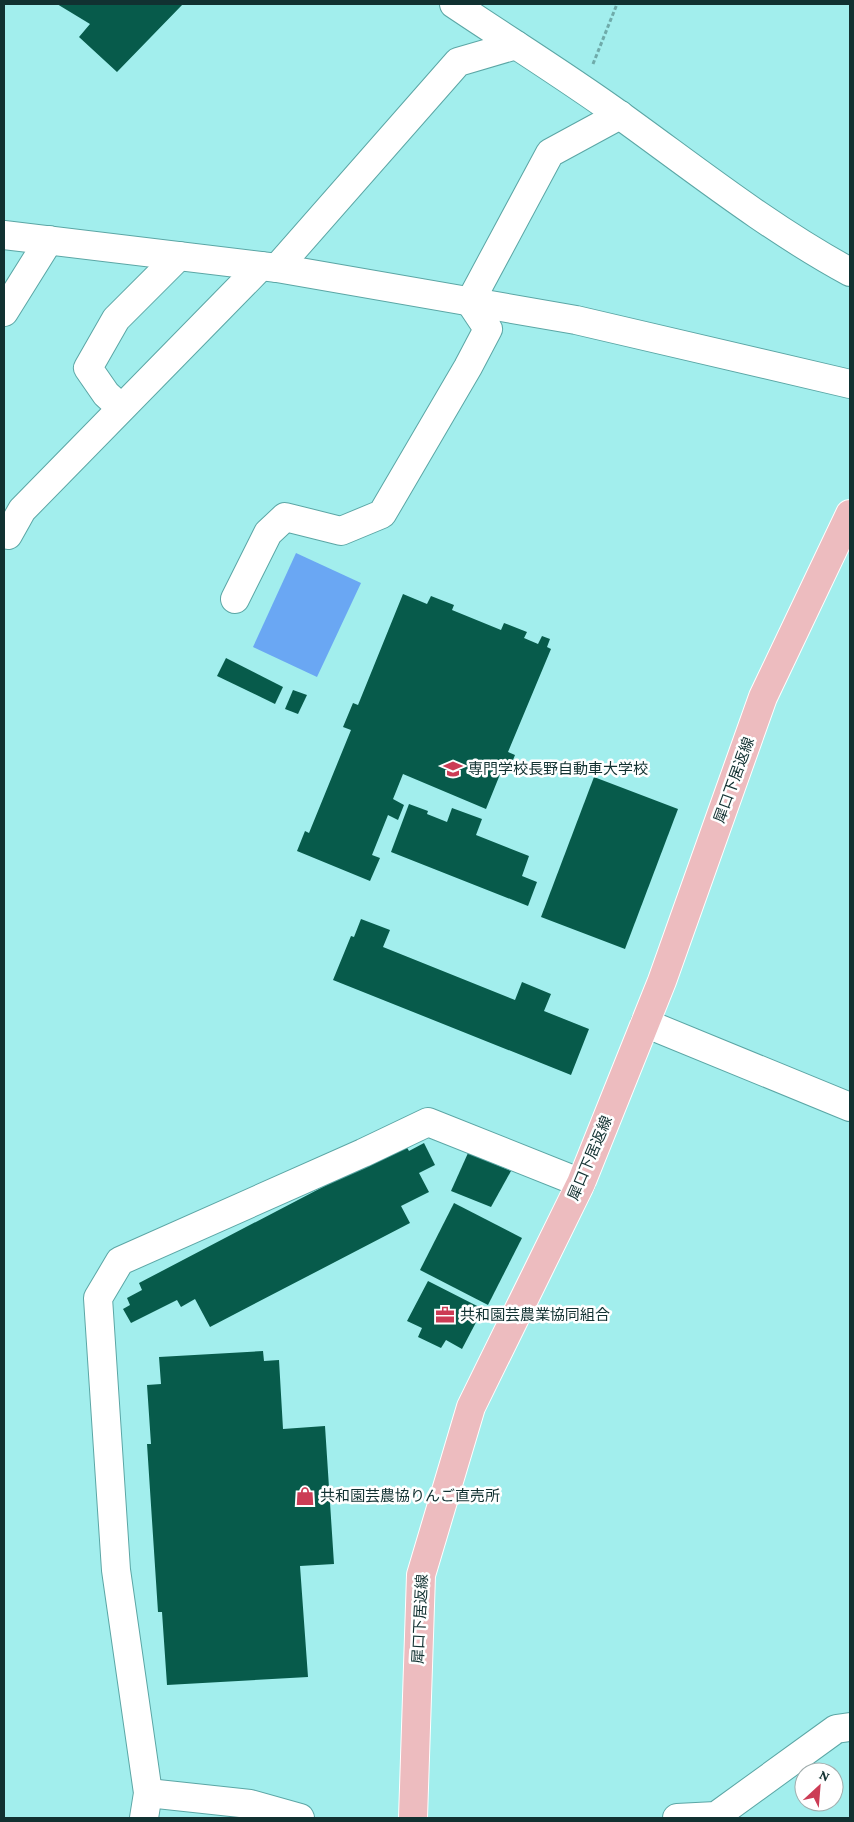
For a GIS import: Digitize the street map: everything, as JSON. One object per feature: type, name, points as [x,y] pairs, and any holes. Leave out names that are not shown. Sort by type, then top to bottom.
[{"type":"main road","name":"犀口下居返線","points":[[413,1818],[421,1575],[471,1407],[581,1183],[665,972],[764,697],[850,514]]},
{"type":"street","points":[[454,4],[620,115],[707,179],[817,254],[850,272]]},
{"type":"street","points":[[8,535],[22,510],[122,408],[269,267],[458,62],[516,46]]},
{"type":"street","points":[[470,302],[550,153],[620,115]]},
{"type":"street","points":[[4,235],[269,267],[576,320],[850,384]]},
{"type":"street","points":[[4,312],[49,240]]},
{"type":"street","points":[[122,408],[106,394],[88,368],[116,320],[179,256]]},
{"type":"street","points":[[235,599],[268,533],[285,517],[342,531],[382,514],[468,368],[488,329],[470,302]]},
{"type":"street","points":[[645,1023],[850,1107]]},
{"type":"street","points":[[300,1818],[250,1804],[146,1806],[116,1570],[98,1298],[120,1261],[363,1153],[428,1122],[581,1183]]},
{"type":"street","points":[[677,1818],[716,1816],[836,1728],[850,1727]]},
{"type":"path","points":[[583,90],[617,4]]},
{"type":"water","points":[[296,553],[361,583],[317,677],[253,647]]},
{"type":"building","points":[[57,4],[183,4],[117,72],[79,37],[90,24]]},
{"type":"building","points":[[403,594],[427,604],[431,596],[454,605],[452,610],[501,630],[504,623],[527,632],[524,638],[538,644],[542,636],[550,639],[547,647],[551,649],[508,752],[515,755],[509,770],[503,767],[486,809],[403,774],[393,799],[404,805],[398,820],[388,815],[372,855],[380,858],[370,881],[297,851],[305,831],[309,833],[351,730],[343,727],[353,703],[358,705]]},
{"type":"building","points":[[226,658],[283,687],[275,704],[217,676]]},
{"type":"building","points":[[293,690],[307,695],[298,714],[285,709]]},
{"type":"building","points":[[594,777],[678,809],[625,949],[541,917]]},
{"type":"building","points":[[409,804],[428,811],[427,814],[447,822],[452,808],[482,819],[476,835],[529,856],[522,876],[537,882],[528,906],[391,852]]},
{"type":"building","points":[[361,919],[390,930],[383,947],[515,1000],[522,982],[551,994],[544,1011],[589,1029],[571,1075],[333,980],[351,936],[354,937]]},
{"type":"building","points":[[424,1143],[435,1165],[419,1173],[429,1192],[401,1206],[410,1223],[210,1327],[195,1299],[181,1307],[177,1300],[131,1323],[123,1309],[130,1305],[127,1298],[142,1290],[139,1283],[405,1144],[409,1151]]},
{"type":"building","points":[[468,1153],[511,1171],[491,1207],[451,1191]]},
{"type":"building","points":[[454,1203],[522,1238],[488,1305],[420,1270]]},
{"type":"building","name":"共和園芸農業協同組合","points":[[428,1281],[483,1309],[462,1349],[446,1340],[441,1348],[418,1337],[422,1328],[407,1321]]},
{"type":"building","points":[[263,1351],[264,1361],[279,1360],[283,1429],[325,1426],[334,1564],[300,1566],[308,1677],[167,1685],[162,1612],[158,1612],[147,1444],[151,1444],[147,1385],[161,1384],[159,1357]]},
{"type":"place","name":"専門学校長野自動車大学校","points":[[453,769]]},
{"type":"place","name":"共和園芸農業協同組合","points":[[445,1315]]},
{"type":"place","name":"共和園芸農協りんご直売所","points":[[305,1496]]}]
